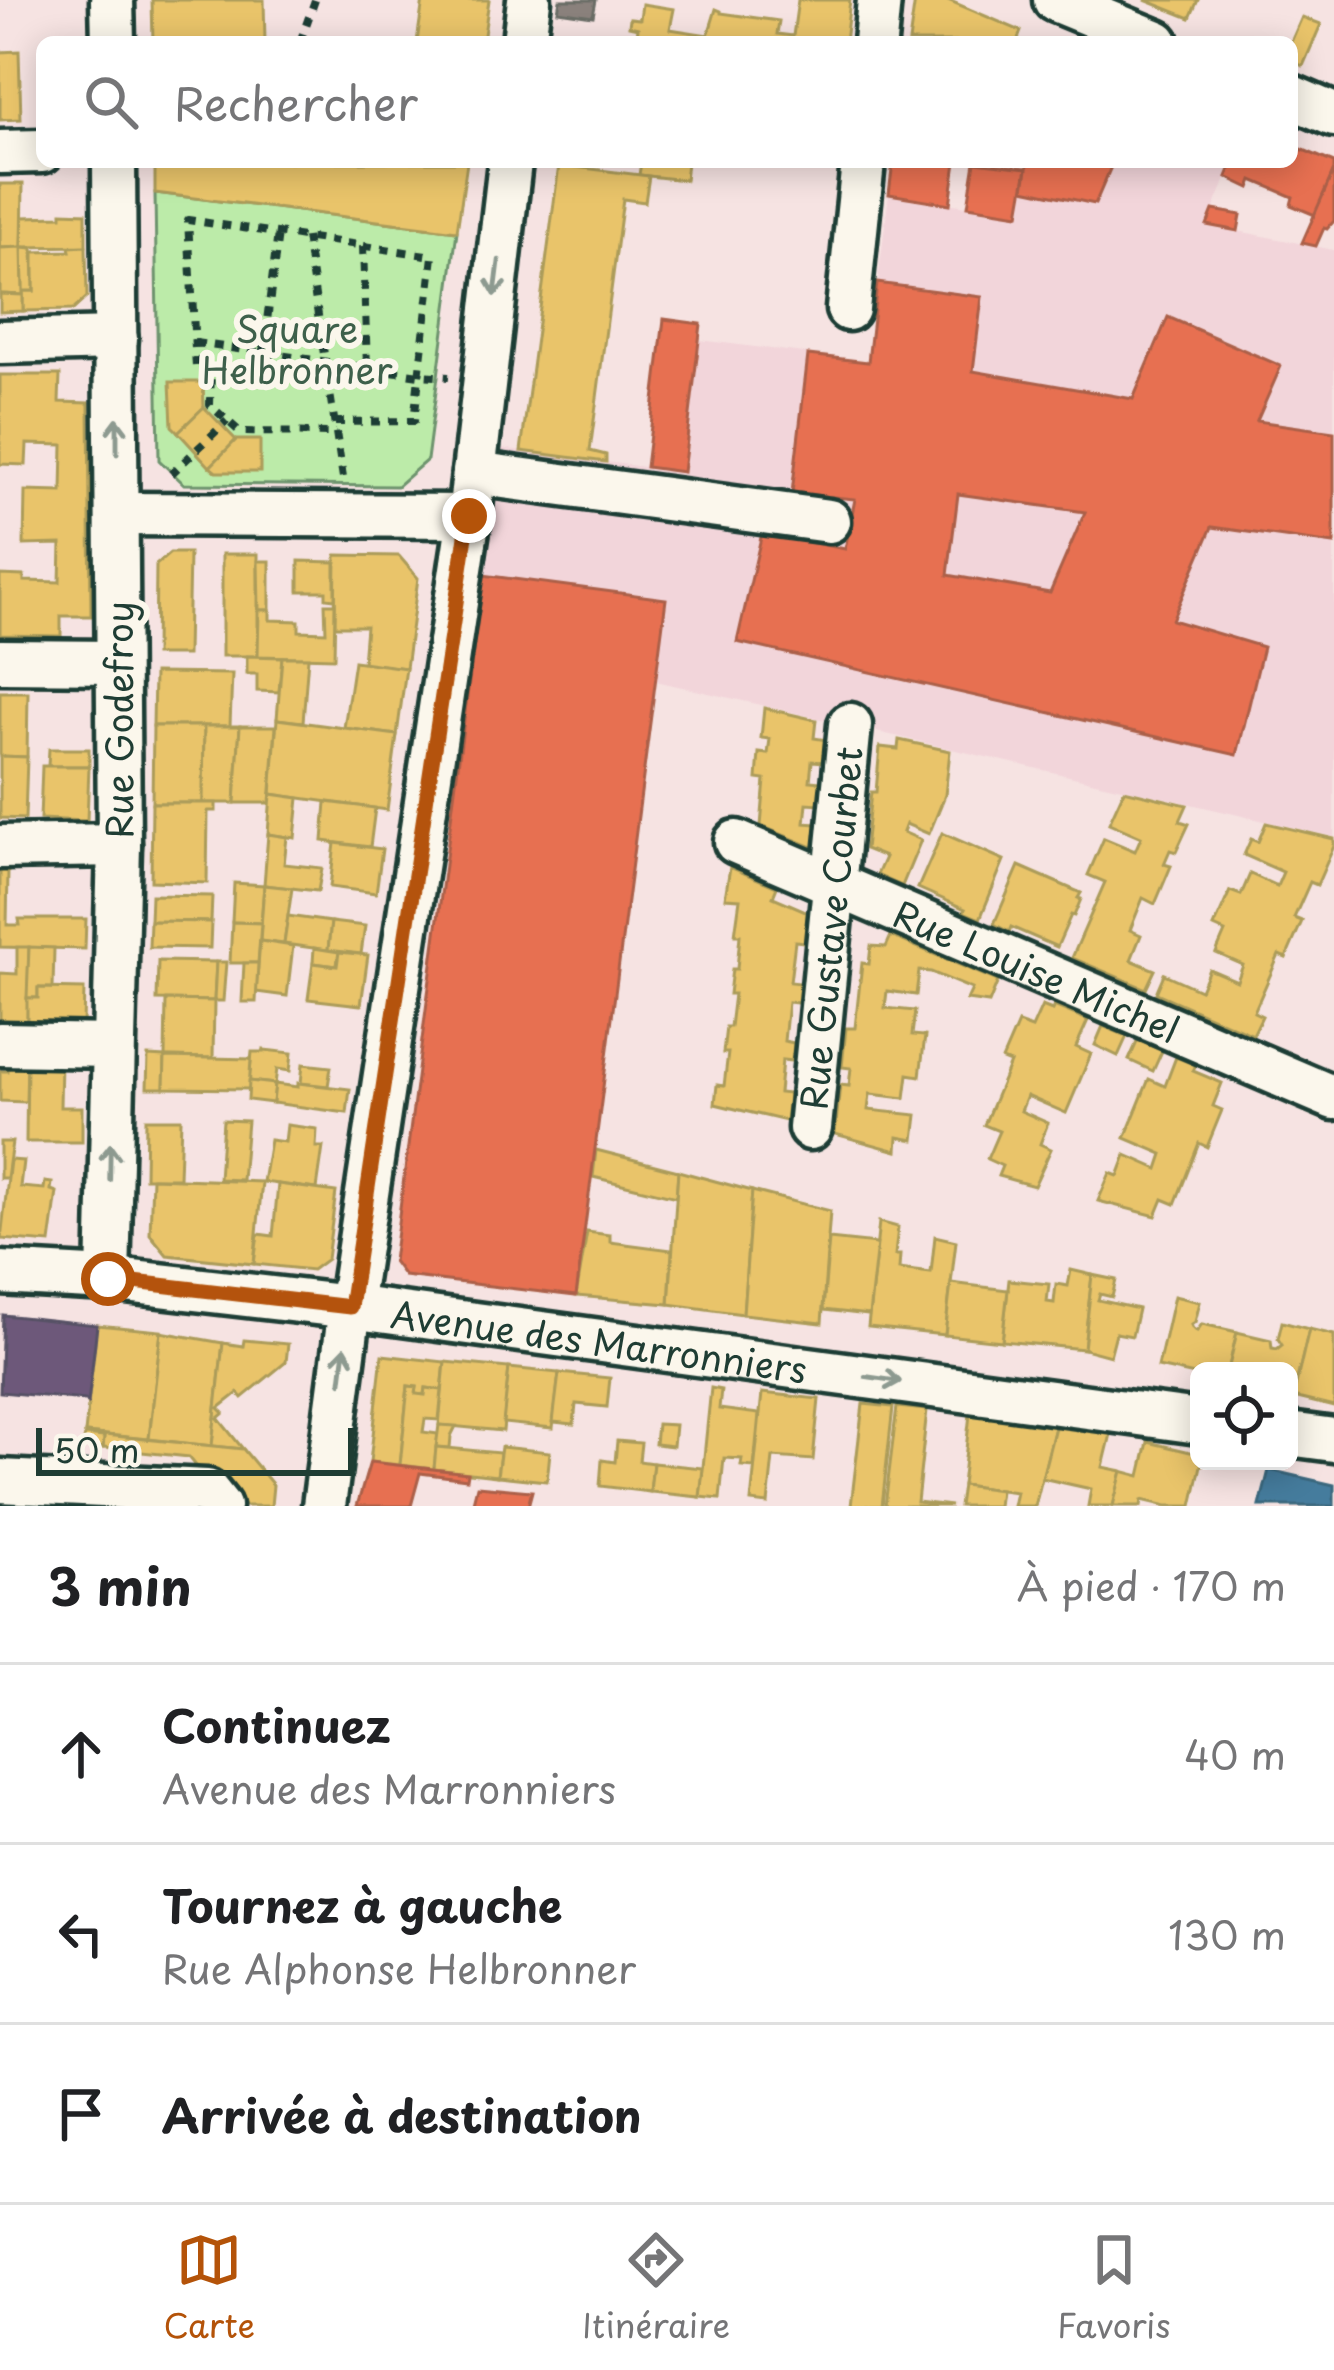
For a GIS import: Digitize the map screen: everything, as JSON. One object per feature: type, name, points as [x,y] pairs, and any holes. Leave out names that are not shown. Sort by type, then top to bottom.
[{"type":"street","points":[[112,0],[112,36]]},
{"type":"street","points":[[525,36],[529,0]]},
{"type":"street","points":[[876,36],[879,0]]},
{"type":"street","points":[[1055,0],[1142,36]]},
{"type":"street","points":[[1298,100],[1334,115]]},
{"type":"street","points":[[0,152],[36,151]]},
{"type":"street","name":"Rue Godefroy","points":[[108,1279],[119,845],[114,168]]},
{"type":"street","points":[[324,1506],[469,516],[509,168]]},
{"type":"street","points":[[848,309],[862,168]]},
{"type":"street","points":[[0,342],[116,339]]},
{"type":"street","points":[[474,473],[830,521]]},
{"type":"street","points":[[117,514],[469,516]]},
{"type":"street","points":[[0,661],[117,662]]},
{"type":"street","name":"Rue Gustave Courbet","points":[[810,1128],[850,725]]},
{"type":"street","name":"Rue Louise Michel","points":[[736,842],[1334,1099]]},
{"type":"street","points":[[0,847],[119,845]]},
{"type":"street","points":[[0,1044],[113,1046]]},
{"type":"street","name":"Avenue des Marronniers","points":[[0,1273],[108,1279],[350,1307],[1190,1421]]},
{"type":"street","points":[[1298,1435],[1334,1440]]},
{"type":"street","points":[[0,1481],[207,1491],[219,1506]]},
{"type":"path","points":[[302,36],[315,0]]},
{"type":"path","points":[[188,220],[305,237],[433,256],[414,422],[239,432],[209,405],[211,369],[196,368],[188,220]]},
{"type":"path","points":[[263,353],[278,233]]},
{"type":"path","points":[[305,237],[350,515]]},
{"type":"path","points":[[363,246],[367,368]]},
{"type":"path","points":[[195,343],[419,375],[485,379]]},
{"type":"path","points":[[160,479],[173,474],[227,421]]},
{"type":"shaded area","points":[[1110,168],[1231,168],[1207,225],[1334,250],[1334,837],[656,681],[666,599],[483,575],[500,448],[682,472],[700,340],[868,361],[889,194],[1019,214],[1024,189],[1095,204]]},
{"type":"green space","name":"Square Helbronner","points":[[155,193],[457,231],[427,460],[397,486],[184,484],[159,460]]},
{"type":"building: Logements","points":[[152,0],[264,0],[265,36],[153,36]]},
{"type":"building: Logements","points":[[423,0],[489,0],[484,36],[418,36]]},
{"type":"building: Logements","points":[[798,0],[850,0],[846,36],[793,36]]},
{"type":"building: Logements","points":[[915,0],[948,0],[1021,31],[1019,36],[910,36]]},
{"type":"building: Logements","points":[[1145,0],[1198,0],[1190,18]]},
{"type":"building: Logements","points":[[642,4],[674,9],[670,29],[708,35],[637,36],[638,28],[629,26],[630,18],[640,19]]},
{"type":"building: Logements","points":[[716,9],[779,21],[777,34],[793,36],[708,36]]},
{"type":"building: Logements","points":[[1302,17],[1321,24],[1303,66],[1298,64],[1298,36],[1294,36]]},
{"type":"building: Logements","points":[[19,51],[21,119],[0,120],[0,52]]},
{"type":"building: Logements","points":[[155,168],[466,168],[457,231],[155,193]]},
{"type":"building: Logements","points":[[559,168],[649,176],[645,202],[623,199],[590,451],[606,455],[606,462],[521,451]]},
{"type":"building: Logements","points":[[640,168],[686,168],[685,180],[639,175]]},
{"type":"building: Logements","points":[[0,184],[23,184],[22,247],[0,248]]},
{"type":"building: Logements","points":[[62,212],[86,213],[86,246],[22,247],[23,217],[62,216]]},
{"type":"building: Logements","points":[[86,246],[87,297],[73,310],[23,311],[23,291],[34,291],[34,252]]},
{"type":"building: Logements","points":[[22,247],[33,248],[34,291],[23,291]]},
{"type":"building: Logements","points":[[22,247],[23,295],[0,294],[0,248]]},
{"type":"building: Logements","points":[[0,294],[23,295],[23,311],[0,312]]},
{"type":"building: Logements","points":[[0,375],[60,375],[59,402],[89,403],[91,616],[61,616],[61,636],[0,635],[0,575],[60,582],[61,544],[24,545],[25,491],[62,492],[63,445],[27,444],[26,465],[0,464]]},
{"type":"building: Logements","points":[[170,382],[203,382],[204,407],[178,432],[172,426]]},
{"type":"building: Logements","points":[[204,407],[236,440],[210,467],[178,432]]},
{"type":"building: Logements","points":[[236,440],[260,440],[260,472],[216,472],[210,467]]},
{"type":"building: Logements","points":[[170,553],[189,553],[187,655],[155,655],[156,565]]},
{"type":"building: Logements","points":[[222,554],[258,554],[258,656],[222,656]]},
{"type":"building: Logements","points":[[336,555],[399,556],[418,578],[406,668],[363,663],[366,626],[335,626]]},
{"type":"building: Logements","points":[[258,561],[270,561],[270,610],[259,610]]},
{"type":"building: Logements","points":[[299,561],[335,562],[335,599],[326,598],[326,591],[299,591]]},
{"type":"building: Logements","points":[[325,604],[335,604],[334,658],[258,656],[259,610],[270,610],[270,620],[299,621],[299,631],[326,632]]},
{"type":"building: Logements","points":[[247,656],[282,657],[279,692],[257,691],[257,674],[247,674]]},
{"type":"building: Logements","points":[[282,657],[308,657],[303,722],[277,719]]},
{"type":"building: Logements","points":[[354,661],[406,668],[397,735],[344,728]]},
{"type":"building: Logements","points":[[154,673],[232,674],[230,726],[153,726]]},
{"type":"building: Logements","points":[[0,692],[28,692],[27,757],[0,756]]},
{"type":"building: Logements","points":[[764,708],[816,720],[814,738],[827,740],[824,762],[812,761],[810,781],[822,782],[820,804],[807,803],[805,823],[818,824],[815,848],[761,826],[765,780],[757,779],[759,753],[768,754],[770,739],[761,738]]},
{"type":"building: Logements","points":[[277,719],[397,735],[387,810],[271,794]]},
{"type":"building: Logements","points":[[153,726],[204,726],[203,803],[152,803]]},
{"type":"building: Logements","points":[[204,726],[240,726],[235,803],[203,803]]},
{"type":"building: Logements","points":[[240,726],[276,726],[270,803],[235,803]]},
{"type":"building: Logements","points":[[899,740],[950,751],[945,795],[929,834],[906,824],[903,832],[921,840],[902,886],[877,875],[885,857],[865,849],[880,747],[898,749]]},
{"type":"building: Logements","points":[[49,749],[89,749],[89,766],[48,766]]},
{"type":"building: Logements","points":[[0,756],[27,757],[25,819],[0,818]]},
{"type":"building: Logements","points":[[42,766],[89,766],[87,821],[40,819]]},
{"type":"building: Logements","points":[[1124,790],[1187,805],[1180,821],[1189,824],[1176,852],[1170,850],[1164,864],[1171,866],[1155,904],[1143,898],[1130,930],[1141,935],[1131,960],[1155,970],[1146,989],[1072,958],[1105,882],[1088,875],[1104,838],[1135,851],[1141,837],[1109,823]]},
{"type":"building: Logements","points":[[271,794],[299,798],[295,838],[268,834]]},
{"type":"building: Logements","points":[[326,802],[375,808],[370,847],[323,841]]},
{"type":"building: Logements","points":[[152,803],[216,803],[216,811],[208,811],[207,883],[151,881]]},
{"type":"building: Logements","points":[[1266,823],[1334,839],[1334,846],[1317,885],[1310,882],[1294,918],[1302,921],[1286,958],[1279,955],[1254,1012],[1262,1016],[1253,1035],[1156,993],[1164,974],[1200,990],[1209,969],[1237,981],[1243,965],[1216,953],[1225,932],[1214,927],[1230,891],[1241,895],[1250,874],[1277,886],[1283,872],[1244,855],[1251,839],[1258,842]]},
{"type":"building: Logements","points":[[942,833],[1004,860],[980,919],[918,888]]},
{"type":"building: Logements","points":[[268,834],[287,837],[284,864],[322,868],[318,891],[264,885]]},
{"type":"building: Logements","points":[[335,843],[382,849],[376,893],[330,887]]},
{"type":"building: Logements","points":[[1019,866],[1081,893],[1057,947],[994,924]]},
{"type":"building: Logements","points":[[730,867],[777,887],[773,897],[808,912],[805,942],[795,941],[790,982],[800,983],[798,1003],[788,1002],[784,1041],[794,1043],[792,1061],[782,1060],[779,1093],[789,1094],[786,1121],[715,1104],[717,1085],[724,1086],[728,1053],[723,1053],[734,994],[729,994],[740,935],[735,935],[740,899],[725,898]]},
{"type":"building: Logements","points":[[0,870],[8,871],[7,925],[20,925],[19,919],[86,919],[85,949],[0,947]]},
{"type":"building: Logements","points":[[234,883],[264,885],[261,923],[232,922]]},
{"type":"building: Logements","points":[[264,885],[292,888],[284,944],[260,941]]},
{"type":"building: Logements","points":[[151,895],[212,896],[211,922],[150,921]]},
{"type":"building: Logements","points":[[288,916],[331,922],[328,950],[284,944]]},
{"type":"building: Logements","points":[[150,921],[211,922],[210,948],[149,947]]},
{"type":"building: Logements","points":[[232,922],[261,923],[258,963],[230,963]]},
{"type":"building: Logements","points":[[331,922],[365,926],[361,954],[328,950]]},
{"type":"building: Logements","points":[[891,936],[998,981],[989,1003],[967,1000],[972,989],[931,972],[919,971],[916,995],[887,991],[885,1008],[915,1011],[912,1035],[925,1036],[920,1076],[908,1074],[905,1098],[870,1094],[868,1110],[917,1115],[914,1140],[898,1137],[897,1151],[835,1134],[840,1085],[849,1086],[851,1068],[842,1067],[846,1028],[855,1028],[862,963],[869,964],[871,946],[886,947]]},
{"type":"building: Logements","points":[[260,941],[293,946],[287,996],[256,992]]},
{"type":"building: Logements","points":[[17,947],[29,947],[27,1023],[0,1023],[0,973],[17,974]]},
{"type":"building: Logements","points":[[29,947],[54,948],[53,988],[38,988],[38,998],[27,998]]},
{"type":"building: Logements","points":[[314,948],[339,952],[337,966],[313,963]]},
{"type":"building: Logements","points":[[339,952],[368,955],[361,1005],[308,999],[313,963],[337,966]]},
{"type":"building: Logements","points":[[158,961],[216,962],[214,1001],[157,1000]]},
{"type":"building: Logements","points":[[216,962],[226,962],[223,1001],[214,1001]]},
{"type":"building: Logements","points":[[244,963],[258,963],[256,1002],[242,1002]]},
{"type":"building: Logements","points":[[38,988],[84,989],[83,1024],[27,1023],[27,998],[38,998]]},
{"type":"building: Logements","points":[[166,1000],[214,1001],[213,1058],[165,1057]]},
{"type":"building: Logements","points":[[1042,1006],[1088,1020],[1076,1047],[1091,1054],[1066,1113],[1027,1096],[1021,1111],[1048,1123],[1040,1144],[1051,1149],[1034,1186],[998,1176],[1002,1166],[987,1159],[999,1131],[984,1125],[1010,1063],[1002,1060],[1018,1023],[1032,1028]]},
{"type":"building: Logements","points":[[1103,1026],[1127,1036],[1118,1056],[1095,1045]]},
{"type":"building: Logements","points":[[1138,1040],[1162,1051],[1153,1071],[1129,1060]]},
{"type":"building: Logements","points":[[252,1052],[292,1053],[290,1071],[277,1069],[275,1084],[249,1081]]},
{"type":"building: Logements","points":[[148,1056],[165,1057],[164,1088],[147,1088]]},
{"type":"building: Logements","points":[[165,1057],[251,1059],[249,1089],[164,1088]]},
{"type":"building: Logements","points":[[1176,1057],[1196,1065],[1193,1071],[1222,1083],[1213,1106],[1222,1110],[1207,1147],[1199,1143],[1175,1204],[1163,1199],[1156,1216],[1098,1201],[1110,1173],[1118,1176],[1126,1155],[1158,1169],[1163,1154],[1125,1138],[1149,1079],[1165,1086]]},
{"type":"building: Logements","points":[[8,1061],[27,1061],[26,1102],[0,1101],[0,1071],[8,1071]]},
{"type":"building: Logements","points":[[27,1061],[61,1061],[60,1107],[82,1107],[82,1142],[26,1142]]},
{"type":"building: Logements","points":[[303,1064],[331,1067],[328,1086],[301,1083]]},
{"type":"building: Logements","points":[[249,1081],[275,1084],[273,1103],[248,1100]]},
{"type":"building: Logements","points":[[298,1083],[350,1089],[347,1113],[273,1103],[275,1084],[298,1087]]},
{"type":"building: Logements","points":[[146,1119],[181,1119],[179,1178],[145,1178]]},
{"type":"building: Logements","points":[[223,1120],[247,1121],[242,1180],[219,1179]]},
{"type":"building: Logements","points":[[287,1125],[317,1129],[316,1147],[323,1147],[317,1189],[263,1182],[270,1140],[285,1142]]},
{"type":"building: Logements","points":[[0,1142],[12,1142],[7,1178],[0,1178]]},
{"type":"building: Logements","points":[[596,1150],[678,1171],[676,1197],[593,1177]]},
{"type":"building: Logements","points":[[10,1160],[23,1161],[20,1187],[44,1189],[45,1182],[52,1183],[51,1190],[57,1192],[50,1243],[1,1239]]},
{"type":"building: Logements","points":[[678,1171],[752,1191],[743,1314],[669,1304]]},
{"type":"building: Logements","points":[[152,1178],[262,1182],[254,1264],[167,1255],[150,1234]]},
{"type":"building: Logements","points":[[278,1184],[336,1192],[327,1259],[312,1270],[254,1264],[258,1234],[273,1236]]},
{"type":"building: Logements","points":[[752,1191],[830,1211],[822,1323],[743,1314]]},
{"type":"building: Logements","points":[[879,1222],[898,1227],[895,1255],[900,1255],[899,1269],[931,1273],[935,1236],[956,1241],[945,1335],[868,1327]]},
{"type":"building: Logements","points":[[587,1232],[610,1235],[610,1242],[672,1250],[669,1304],[576,1296]]},
{"type":"building: Logements","points":[[829,1239],[877,1244],[869,1315],[823,1310]]},
{"type":"building: Logements","points":[[1071,1270],[1092,1275],[1084,1349],[1002,1341],[1009,1280],[1049,1284],[1047,1302],[1054,1303],[1056,1284],[1068,1286]]},
{"type":"building: Logements","points":[[1092,1275],[1116,1280],[1112,1297],[1100,1294],[1098,1300],[1138,1309],[1132,1336],[1116,1333],[1110,1356],[1084,1349]]},
{"type":"building: Logements","points":[[951,1283],[1008,1290],[1002,1341],[945,1335]]},
{"type":"building: Logements","points":[[1174,1296],[1200,1302],[1193,1329],[1197,1331],[1202,1324],[1237,1332],[1230,1362],[1190,1362],[1190,1374],[1158,1367]]},
{"type":"building: Logements","points":[[1282,1322],[1309,1329],[1298,1376],[1298,1362],[1230,1362],[1237,1332],[1271,1340],[1272,1348],[1277,1349],[1282,1345],[1278,1339]]},
{"type":"building: Logements","points":[[97,1325],[161,1331],[149,1439],[85,1433]]},
{"type":"building: Logements","points":[[1309,1329],[1334,1335],[1334,1407],[1298,1398]]},
{"type":"building: Logements","points":[[161,1332],[223,1343],[212,1446],[149,1439]]},
{"type":"building: Logements","points":[[244,1340],[288,1344],[286,1362],[242,1398],[238,1393],[219,1408],[224,1413],[218,1418],[243,1449],[212,1446],[223,1343],[243,1346]]},
{"type":"building: Logements","points":[[382,1355],[445,1362],[442,1390],[426,1388],[425,1395],[416,1394],[417,1387],[408,1386],[400,1465],[370,1462]]},
{"type":"building: Logements","points":[[445,1362],[509,1368],[503,1431],[439,1425]]},
{"type":"building: Logements","points":[[509,1368],[559,1373],[553,1428],[503,1423]]},
{"type":"building: Logements","points":[[559,1373],[610,1378],[607,1407],[576,1404],[574,1424],[553,1422]]},
{"type":"building: Logements","points":[[408,1386],[417,1387],[416,1394],[425,1395],[426,1388],[442,1390],[439,1420],[425,1419],[423,1432],[438,1434],[434,1469],[400,1465]]},
{"type":"building: Logements","points":[[711,1388],[721,1390],[719,1409],[759,1414],[754,1467],[741,1466],[742,1459],[724,1458],[720,1499],[700,1497]]},
{"type":"building: Logements","points":[[762,1393],[819,1399],[813,1460],[773,1457],[768,1504],[751,1502]]},
{"type":"building: Logements","points":[[863,1404],[893,1407],[882,1506],[851,1506]]},
{"type":"building: Logements","points":[[897,1407],[927,1410],[917,1502],[951,1506],[885,1506]]},
{"type":"building: Logements","points":[[970,1414],[1056,1423],[1035,1506],[1013,1506],[1016,1492],[962,1485]]},
{"type":"building: Logements","points":[[1056,1423],[1111,1434],[1103,1467],[1122,1471],[1113,1506],[1088,1506],[1091,1489],[1042,1478]]},
{"type":"building: Logements","points":[[657,1424],[675,1425],[673,1446],[655,1444]]},
{"type":"building: Logements","points":[[439,1425],[456,1426],[450,1448],[436,1447]]},
{"type":"building: Logements","points":[[85,1433],[243,1449],[273,1485],[271,1506],[228,1506],[189,1457],[103,1448],[104,1437]]},
{"type":"building: Logements","points":[[85,1435],[104,1437],[103,1448],[83,1446]]},
{"type":"building: Logements","points":[[617,1441],[641,1443],[639,1461],[653,1463],[650,1492],[600,1486],[602,1460],[615,1462]]},
{"type":"building: Logements","points":[[1148,1442],[1190,1452],[1190,1470],[1200,1470],[1192,1506],[1142,1500],[1141,1506],[1113,1506],[1122,1471],[1140,1476]]},
{"type":"building: Logements","points":[[436,1447],[500,1453],[497,1476],[434,1469]]},
{"type":"building: Logements","points":[[501,1447],[550,1452],[547,1481],[497,1476]]},
{"type":"building: Logements","points":[[653,1463],[703,1468],[700,1497],[650,1492]]},
{"type":"building: Logements","points":[[962,1485],[1000,1490],[998,1506],[959,1506]]},
{"type":"building: Commerces","points":[[1298,148],[1334,163],[1315,215],[1291,205],[1293,197],[1253,180],[1250,188],[1227,177],[1231,168],[1298,168]]},
{"type":"building: Commerces","points":[[892,168],[955,168],[950,204],[889,194]]},
{"type":"building: Commerces","points":[[974,168],[1027,168],[1019,214],[968,206]]},
{"type":"building: Commerces","points":[[1027,168],[1110,168],[1095,204],[1024,189]]},
{"type":"building: Commerces","points":[[1334,170],[1334,221],[1324,228],[1316,246],[1302,243]]},
{"type":"building: Commerces","points":[[1213,210],[1241,215],[1238,231],[1207,225]]},
{"type":"building: Commerces","points":[[877,283],[982,297],[973,371],[1133,399],[1168,317],[1281,366],[1257,421],[1334,432],[1334,544],[1212,527],[1172,620],[1263,647],[1237,755],[737,642],[762,533],[845,549],[855,499],[792,493],[808,355],[868,362]],"holes":[[[958,494],[1085,512],[1050,593],[948,575]]]},
{"type":"building: Commerces","points":[[664,319],[701,324],[683,472],[646,467]]},
{"type":"building: Commerces","points":[[483,575],[666,599],[576,1296],[404,1276],[393,1261]]},
{"type":"building: Commerces","points":[[370,1462],[468,1473],[467,1479],[420,1473],[411,1506],[357,1506]]},
{"type":"building: Commerces","points":[[477,1486],[532,1491],[528,1506],[472,1506]]},
{"type":"building: Bureaux","points":[[3,1315],[97,1325],[88,1403],[0,1392]]},
{"type":"building: Public","points":[[1269,1470],[1334,1485],[1334,1506],[1260,1506]]},
{"type":"building: Industrie","points":[[560,0],[596,0],[593,16],[558,11]]},
{"type":"route","points":[[108,1279],[350,1307],[469,516]]}]
